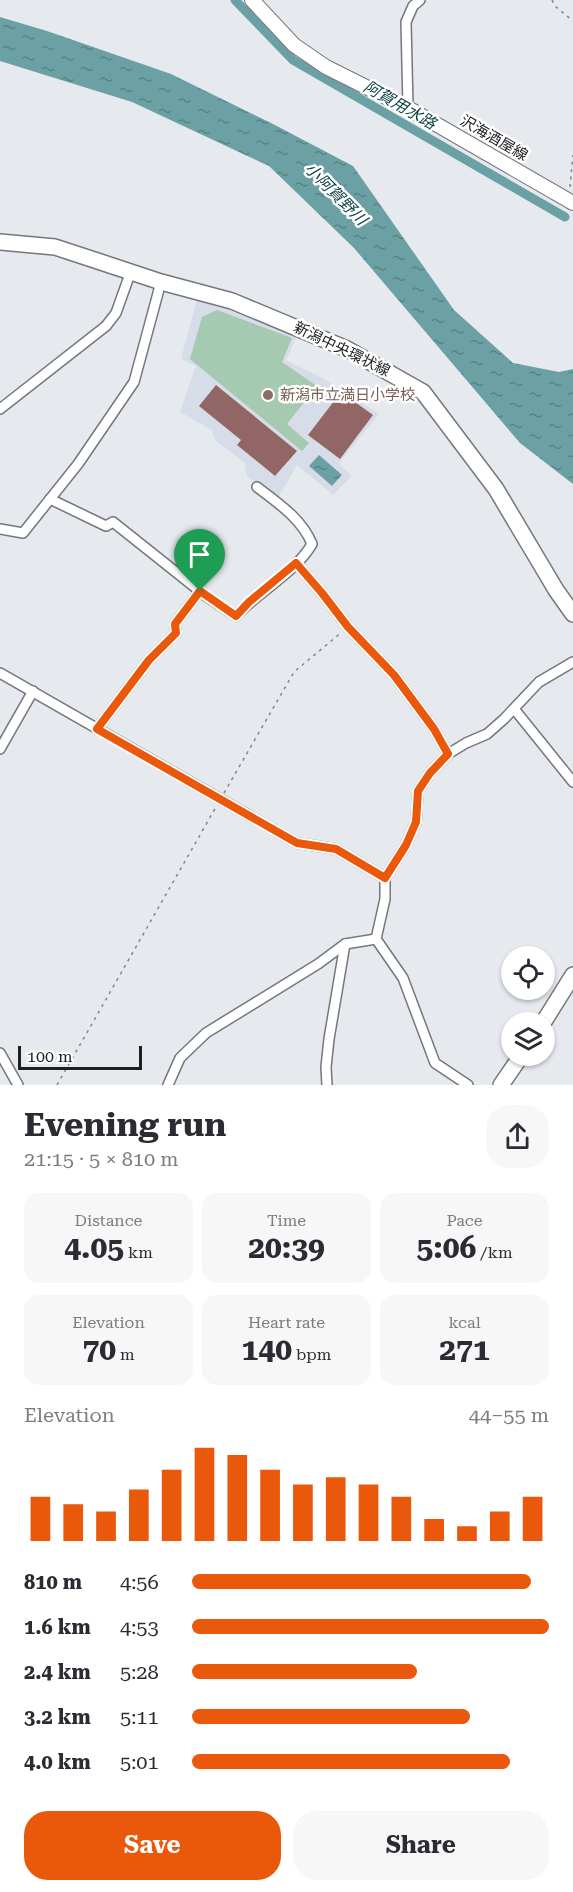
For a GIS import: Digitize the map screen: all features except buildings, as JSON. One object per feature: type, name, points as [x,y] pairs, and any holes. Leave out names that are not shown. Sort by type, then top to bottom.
[{"type":"main road","name":"沢海酒屋線","points":[[252,0],[294,45],[326,67],[408,108],[571,201]]},
{"type":"main road","name":"新潟中央環状線","points":[[0,242],[56,248],[161,282],[232,301],[347,349],[423,392],[496,489],[556,590],[573,614]]},
{"type":"main road","points":[[550,1012],[573,975]]},
{"type":"main road","points":[[501,1085],[514,1066]]},
{"type":"street","points":[[408,108],[406,22],[413,6],[420,0]]},
{"type":"street","points":[[0,409],[106,326],[116,313],[131,271]]},
{"type":"street","points":[[0,529],[23,533],[134,382],[161,282]]},
{"type":"street","points":[[50,499],[106,526],[113,522],[200,591],[236,616],[249,602],[307,553],[312,544],[307,532],[282,507],[257,487]]},
{"type":"street","points":[[296,563],[348,627],[394,675],[434,729],[448,754]]},
{"type":"street","points":[[97,729],[149,660],[176,633],[175,624],[200,591]]},
{"type":"street","points":[[468,1085],[435,1063],[403,978],[376,939],[385,899],[385,878],[406,845],[416,822],[418,791],[430,773],[448,754],[487,734],[515,710],[539,682],[573,662]]},
{"type":"street","points":[[0,673],[297,843],[336,849],[385,878]]},
{"type":"street","points":[[0,749],[33,692]]},
{"type":"street","points":[[515,710],[573,782]]},
{"type":"street","points":[[168,1085],[180,1058],[206,1032],[318,964],[345,944],[376,939]]},
{"type":"street","points":[[327,1085],[329,1039],[345,944]]},
{"type":"street","points":[[563,992],[573,966]]},
{"type":"street","points":[[0,1053],[18,1085]]},
{"type":"path","points":[[552,0],[555,6],[573,21]]},
{"type":"path","points":[[571,201],[573,155]]},
{"type":"path","points":[[57,1085],[294,672],[348,627]]},
{"type":"shaded area","name":"新潟市立満日小学校","points":[[198,296],[299,332],[286,360],[324,379],[379,414],[339,463],[352,476],[333,495],[297,465],[278,498],[247,476],[245,463],[215,440],[212,430],[180,412],[196,366],[181,359]]},
{"type":"green space","points":[[217,310],[292,338],[282,362],[317,386],[287,424],[309,443],[302,451],[190,359],[202,317]]},
{"type":"water","name":"小阿賀野川","points":[[0,17],[171,74],[353,166],[454,310],[513,363],[559,372],[573,369],[573,484],[520,443],[354,248],[269,166],[132,102],[0,61]]},
{"type":"water","points":[[319,455],[342,475],[332,486],[309,466]]},
{"type":"waterway","name":"阿賀用水路","points":[[235,0],[293,60],[565,217]]},
{"type":"place","name":"新潟市立満日小学校","points":[[268,395]]},
{"type":"route","points":[[296,563],[348,627],[394,675],[434,729],[448,754],[430,773],[418,791],[416,822],[406,845],[385,878],[336,849],[297,843],[97,729],[149,660],[176,633],[175,624],[200,591],[236,616],[249,602],[296,563]]}]
